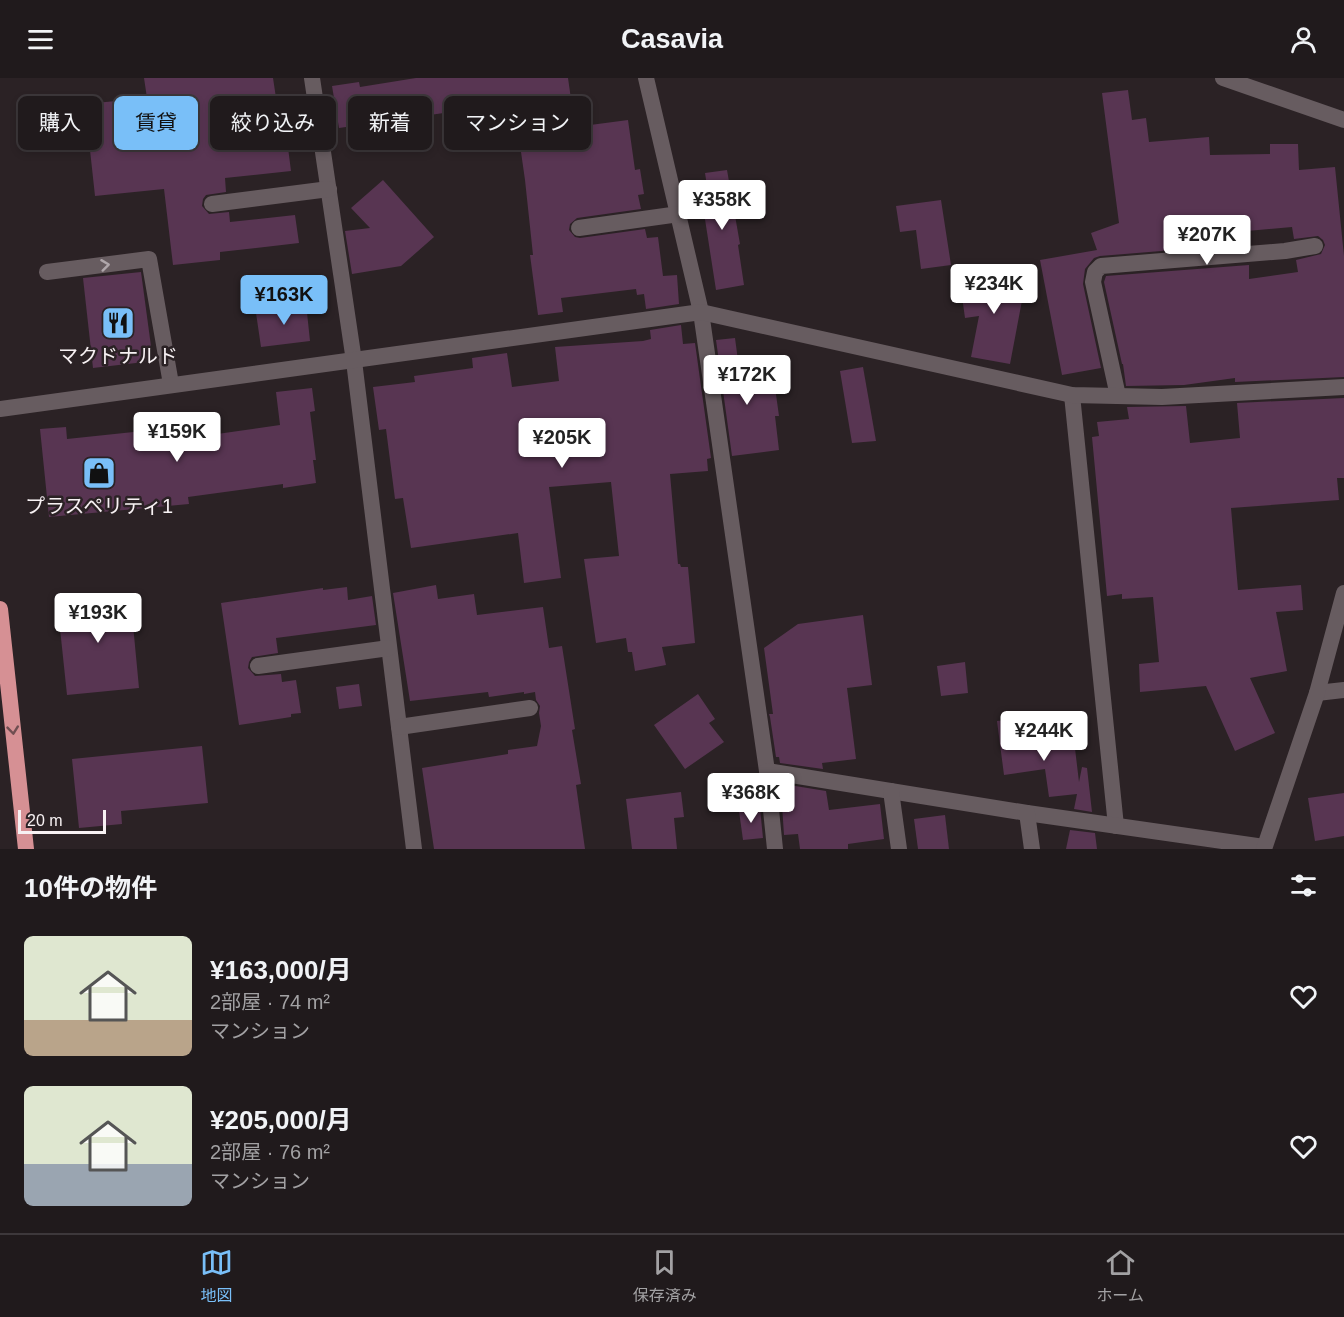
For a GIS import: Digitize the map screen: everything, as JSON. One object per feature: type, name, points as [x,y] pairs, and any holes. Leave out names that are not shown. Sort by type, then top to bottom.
[{"type":"highway","points":[[0,609],[26,849]]},
{"type":"street","points":[[312,78],[354,361],[414,849]]},
{"type":"street","points":[[646,78],[701,312],[767,771],[775,849]]},
{"type":"street","points":[[1223,78],[1344,120]]},
{"type":"street","points":[[212,204],[329,189]]},
{"type":"street","points":[[579,228],[679,214]]},
{"type":"street","points":[[1118,396],[1093,282],[1095,272],[1101,266],[1285,252],[1316,246]]},
{"type":"street","points":[[47,272],[149,259],[171,384]]},
{"type":"street","points":[[0,409],[701,312],[1072,395],[1162,397],[1344,387]]},
{"type":"street","points":[[1072,395],[1116,826]]},
{"type":"street","points":[[767,771],[1264,848],[1317,693],[1344,593]]},
{"type":"street","points":[[258,666],[389,648]]},
{"type":"street","points":[[1317,693],[1344,690]]},
{"type":"street","points":[[399,727],[530,708]]},
{"type":"street","points":[[891,791],[899,849]]},
{"type":"street","points":[[1028,813],[1032,849]]},
{"type":"building","points":[[144,78],[273,78],[276,96],[210,96],[210,150],[288,150],[291,171],[225,178],[226,192],[206,195],[202,206],[209,214],[229,212],[230,222],[295,215],[299,243],[220,252],[220,260],[173,265],[164,189],[95,196],[90,150],[102,150],[102,102],[114,101],[114,150],[198,150],[198,96],[147,96]]},
{"type":"building","points":[[416,78],[568,78],[571,96],[444,96],[444,113],[432,115],[432,96],[348,96],[348,127],[339,128],[336,96],[334,96],[332,86],[359,82],[360,87]]},
{"type":"building","points":[[1128,90],[1132,120],[1146,118],[1149,142],[1209,137],[1210,155],[1270,154],[1270,144],[1298,144],[1299,170],[1335,167],[1344,256],[1344,377],[1235,382],[1235,378],[1184,385],[1126,386],[1104,282],[1106,276],[1249,265],[1249,279],[1298,272],[1296,260],[1321,254],[1325,245],[1318,236],[1294,239],[1292,227],[1247,231],[1247,244],[1094,258],[1085,269],[1083,284],[1101,368],[1062,375],[1040,260],[1097,250],[1091,233],[1119,223],[1102,93]]},
{"type":"building","points":[[628,120],[635,170],[640,169],[644,194],[638,195],[641,209],[577,218],[570,224],[569,230],[575,237],[580,238],[645,229],[647,238],[658,237],[663,276],[677,275],[679,304],[646,309],[644,294],[637,295],[636,289],[561,298],[563,312],[538,315],[530,255],[533,255],[521,150],[591,150],[591,125]]},
{"type":"building","points":[[727,170],[740,244],[738,245],[744,285],[716,290],[700,187],[707,186],[705,173]]},
{"type":"building","points":[[383,180],[434,237],[401,266],[352,274],[345,231],[370,228],[351,208]]},
{"type":"building","points":[[941,200],[951,265],[921,269],[916,230],[900,232],[896,206]]},
{"type":"building","points":[[141,272],[153,361],[93,368],[83,278]]},
{"type":"building","points":[[1027,274],[1010,364],[971,357],[979,316],[965,318],[960,282]]},
{"type":"building","points":[[306,303],[310,341],[261,347],[256,313],[283,310],[283,305]]},
{"type":"building","points":[[681,325],[683,344],[695,343],[711,458],[707,459],[708,471],[670,474],[678,564],[681,567],[688,567],[695,643],[662,647],[666,665],[635,671],[632,652],[628,652],[626,638],[596,643],[584,559],[619,556],[611,482],[549,487],[561,578],[524,583],[518,533],[411,548],[403,498],[395,499],[386,429],[379,430],[373,387],[415,382],[414,376],[473,368],[472,358],[507,353],[512,387],[559,381],[555,347],[643,341],[651,339],[650,330]]},
{"type":"building","points":[[735,338],[741,383],[774,380],[779,416],[775,416],[779,450],[732,456],[716,340]]},
{"type":"building","points":[[863,367],[876,441],[852,443],[840,371]]},
{"type":"building","points":[[312,388],[315,411],[310,412],[316,460],[313,460],[316,483],[283,488],[283,484],[188,497],[189,504],[49,517],[40,429],[66,427],[67,439],[181,427],[182,439],[280,425],[276,392]]},
{"type":"building","points":[[1344,398],[1344,478],[1337,478],[1339,500],[1231,508],[1238,590],[1301,585],[1303,610],[1276,612],[1287,671],[1250,678],[1275,733],[1235,751],[1206,686],[1140,692],[1139,664],[1159,662],[1153,597],[1122,599],[1122,594],[1107,596],[1092,437],[1099,436],[1097,422],[1129,419],[1127,407],[1186,406],[1190,443],[1240,438],[1237,403]]},
{"type":"building","points":[[436,585],[438,599],[474,594],[477,615],[543,607],[549,648],[562,646],[575,729],[572,730],[581,784],[576,785],[585,849],[434,849],[422,768],[508,754],[508,750],[537,746],[541,726],[540,706],[535,692],[489,697],[488,692],[410,701],[393,593]]},
{"type":"building","points":[[347,587],[348,600],[372,596],[376,625],[276,638],[278,653],[252,657],[248,668],[255,676],[281,674],[282,682],[296,680],[301,713],[291,714],[291,717],[239,725],[221,603],[323,588],[323,590]]},
{"type":"building","points":[[130,593],[139,688],[67,695],[57,600]]},
{"type":"building","points":[[863,615],[872,685],[847,688],[856,759],[822,763],[823,769],[780,763],[779,757],[776,757],[769,714],[773,714],[764,648],[798,624]]},
{"type":"building","points":[[965,662],[968,693],[941,696],[937,666]]},
{"type":"building","points":[[359,684],[362,706],[339,709],[336,687]]},
{"type":"building","points":[[698,694],[715,719],[709,723],[724,742],[685,769],[654,725]]},
{"type":"building","points":[[1026,718],[1030,746],[1074,740],[1079,782],[1082,767],[1087,768],[1092,812],[1074,809],[1077,794],[1049,797],[1045,769],[1004,775],[997,721]]},
{"type":"building","points":[[202,746],[208,803],[121,811],[122,824],[79,828],[72,759]]},
{"type":"building","points":[[783,784],[826,791],[829,810],[880,804],[884,839],[848,844],[848,849],[800,849],[798,834],[784,835],[782,805],[786,804]]},
{"type":"building","points":[[681,792],[684,817],[674,818],[677,849],[632,849],[626,799]]},
{"type":"building","points":[[1344,793],[1344,836],[1315,841],[1308,798]]},
{"type":"building","points":[[760,808],[763,838],[743,840],[739,811]]},
{"type":"building","points":[[945,815],[949,849],[918,849],[914,819]]},
{"type":"building","points":[[1070,830],[1095,833],[1097,849],[1066,849]]},
{"type":"place","name":"マクドナルド","points":[[118,323]]},
{"type":"place","name":"プラスペリティ1","points":[[99,473]]}]
